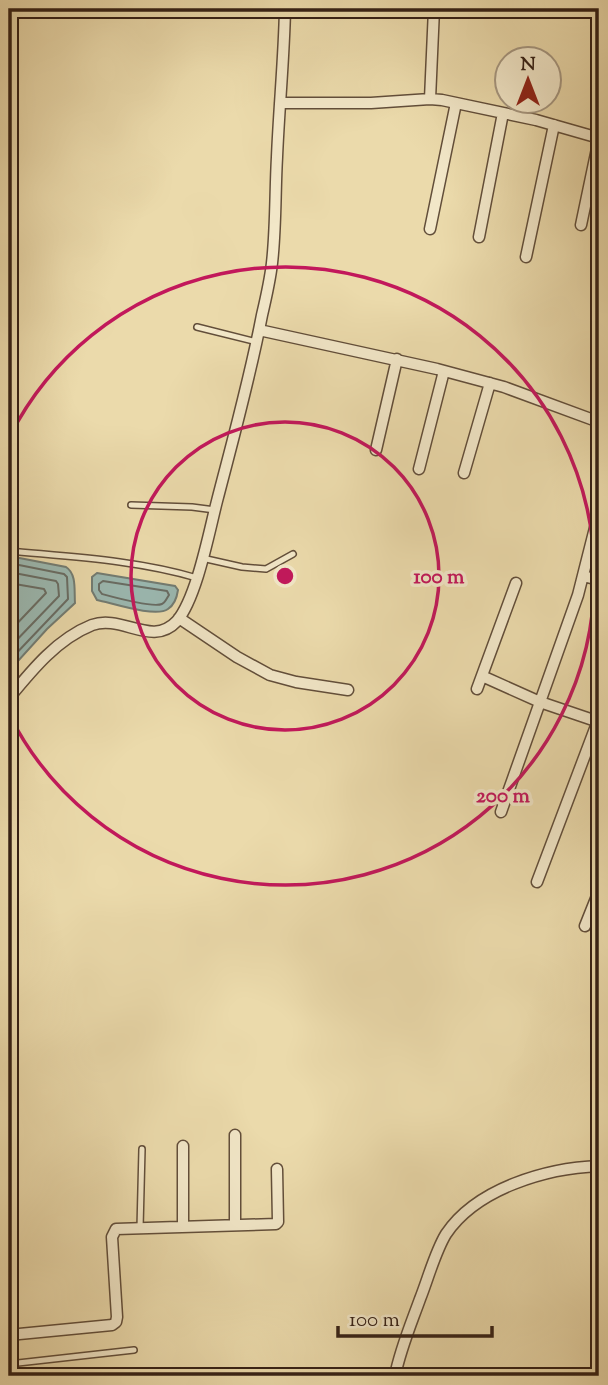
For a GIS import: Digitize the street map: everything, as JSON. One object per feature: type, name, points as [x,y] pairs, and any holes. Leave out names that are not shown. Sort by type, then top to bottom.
[{"type":"street","points":[[9,698],[48,655],[91,626],[107,622],[160,632],[179,618],[190,598],[257,342],[272,263],[285,9]]},
{"type":"street","points":[[430,99],[434,9]]},
{"type":"street","points":[[280,103],[371,103],[430,99],[492,111]]},
{"type":"street","points":[[430,229],[456,103]]},
{"type":"street","points":[[479,237],[502,116]]},
{"type":"street","points":[[516,116],[599,139],[582,225]]},
{"type":"street","points":[[526,257],[554,125]]},
{"type":"street","points":[[259,330],[397,359],[490,383],[599,422]]},
{"type":"street","points":[[376,450],[397,359]]},
{"type":"street","points":[[419,469],[444,371]]},
{"type":"street","points":[[464,473],[490,383]]},
{"type":"street","points":[[501,811],[578,595],[599,512]]},
{"type":"street","points":[[583,576],[599,580]]},
{"type":"street","points":[[477,690],[516,583]]},
{"type":"street","points":[[179,618],[237,657],[270,675],[348,690]]},
{"type":"street","points":[[482,676],[540,702],[599,720],[537,882]]},
{"type":"street","points":[[585,926],[599,891]]},
{"type":"street","points":[[235,1135],[235,1225]]},
{"type":"street","points":[[183,1146],[183,1227]]},
{"type":"street","points":[[395,1376],[432,1267],[445,1236],[453,1225],[486,1197],[525,1179],[599,1166]]},
{"type":"street","points":[[9,1335],[113,1325],[117,1317],[112,1237],[117,1229],[274,1225],[278,1222],[277,1169]]},
{"type":"lane","points":[[197,327],[257,342]]},
{"type":"lane","points":[[131,505],[215,510]]},
{"type":"lane","points":[[9,551],[163,568],[197,578]]},
{"type":"lane","points":[[202,558],[266,569],[293,554]]},
{"type":"lane","points":[[140,1228],[142,1149]]},
{"type":"lane","points":[[9,1364],[134,1350]]},
{"type":"water","points":[[9,556],[66,567],[73,578],[75,603],[9,671]]},
{"type":"water","points":[[97,573],[175,586],[177,595],[168,609],[154,612],[97,600],[92,591],[92,577]]}]
